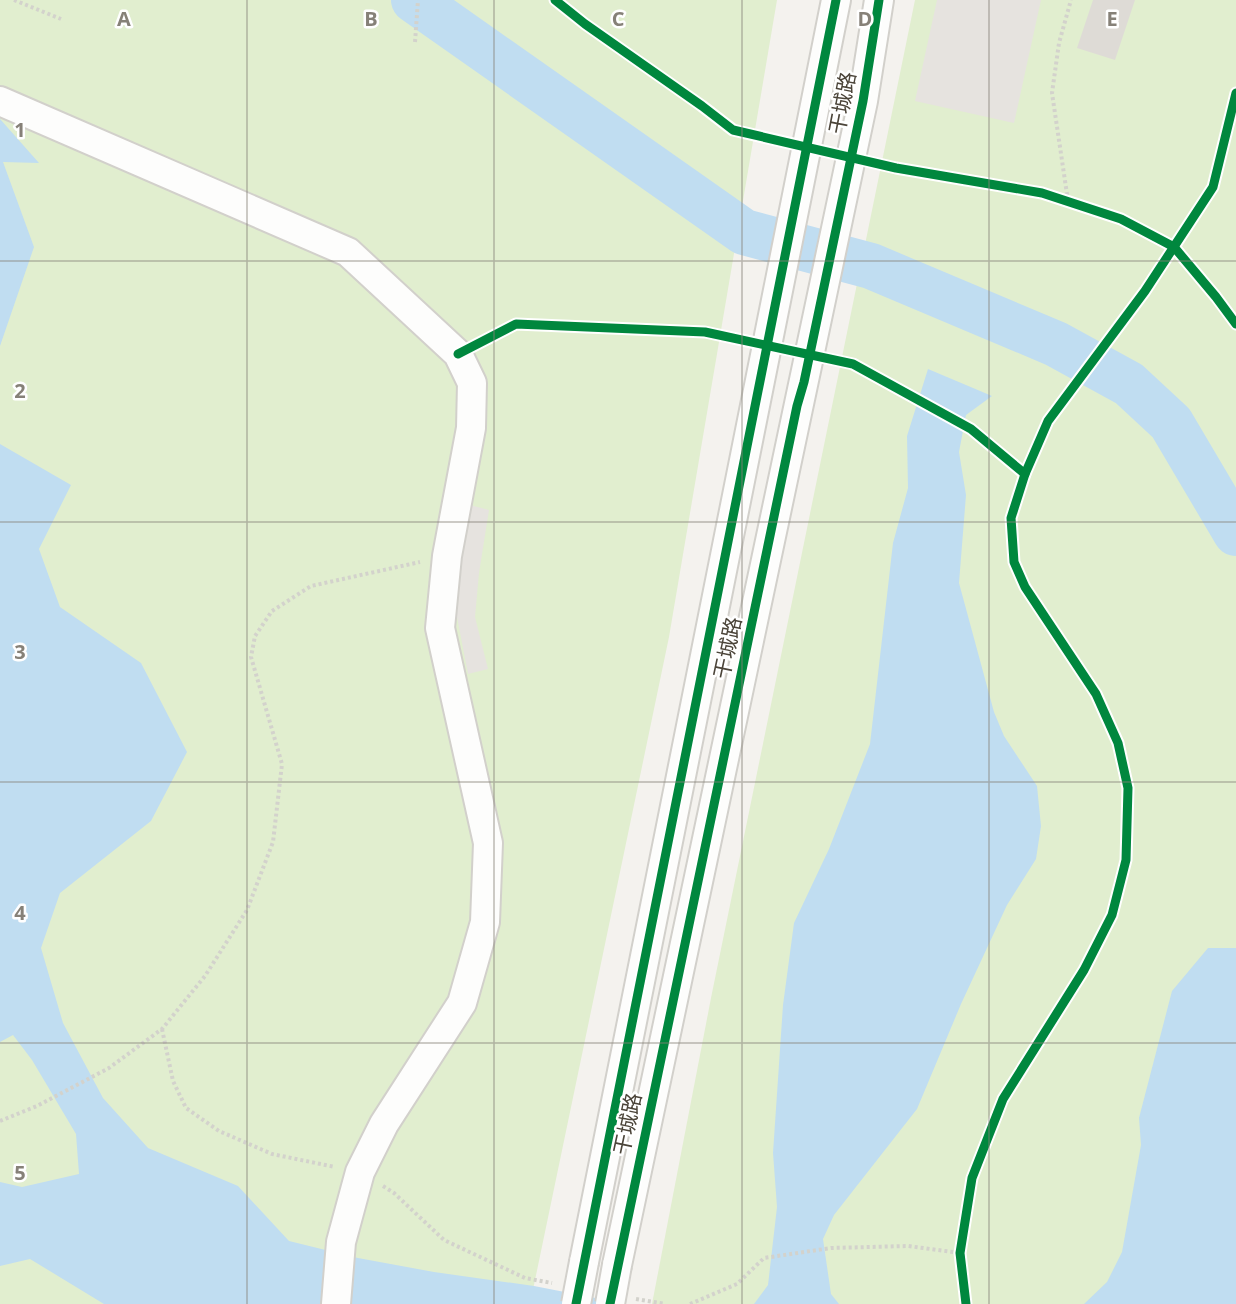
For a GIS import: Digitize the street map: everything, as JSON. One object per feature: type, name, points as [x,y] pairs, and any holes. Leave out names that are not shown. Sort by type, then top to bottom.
[{"type":"street","name":"干城路","points":[[568,1294],[584,1262],[836,0]]},
{"type":"street","name":"干城路","points":[[620,1301],[617,1265],[863,101],[879,0]]},
{"type":"street","points":[[0,101],[348,252],[458,354],[472,383],[471,428],[447,556],[440,628],[488,843],[484,922],[462,1003],[384,1124],[360,1172],[341,1242],[336,1304]]},
{"type":"path","points":[[14,0],[61,18]]},
{"type":"path","points":[[415,42],[418,0]]},
{"type":"path","points":[[1068,201],[1052,93],[1059,43],[1071,0]]},
{"type":"path","points":[[0,1121],[37,1106],[109,1068],[162,1029],[205,976],[247,910],[273,842],[282,764],[251,657],[255,636],[272,610],[311,586],[447,556]]},
{"type":"path","points":[[162,1029],[173,1081],[186,1108],[219,1131],[272,1154],[360,1172],[394,1193],[444,1240],[525,1278],[568,1294]]},
{"type":"path","points":[[690,1304],[737,1284],[764,1258],[831,1248],[908,1246],[960,1253]]},
{"type":"path","points":[[620,1301],[665,1304]]},
{"type":"green space","points":[[0,0],[777,0],[669,637],[530,1304],[0,1304]]},
{"type":"green space","points":[[915,0],[1236,0],[1236,1304],[652,1304],[711,998]]},
{"type":"shaded area","points":[[937,0],[1041,0],[1014,123],[915,101]]},
{"type":"shaded area","points":[[466,504],[489,510],[475,617],[488,669],[468,674],[457,617],[455,559]]},
{"type":"water","points":[[0,119],[39,163],[3,162],[34,247],[0,346]]},
{"type":"water","points":[[928,369],[992,396],[966,415],[959,452],[966,495],[959,583],[994,712],[1004,736],[1037,786],[1041,826],[1036,859],[1007,905],[961,1004],[917,1109],[834,1215],[823,1239],[831,1294],[839,1304],[754,1304],[768,1285],[777,1207],[773,1153],[783,1005],[794,923],[829,849],[870,744],[893,543],[908,488],[907,436]]},
{"type":"water","points":[[0,444],[71,485],[39,549],[60,607],[141,663],[187,752],[151,821],[60,893],[41,948],[63,1023],[103,1098],[148,1148],[238,1186],[289,1241],[358,1258],[434,1272],[534,1286],[626,1304],[104,1304],[30,1259],[0,1266],[0,1182],[22,1187],[79,1174],[76,1134],[32,1060],[13,1035],[0,1042]]},
{"type":"water","points":[[1208,948],[1236,948],[1236,1304],[1084,1304],[1107,1282],[1122,1252],[1141,1145],[1139,1118],[1172,991]]},
{"type":"building","points":[[1093,0],[1135,0],[1115,60],[1077,48]]},
{"type":"waterway","points":[[414,0],[744,232],[871,266],[1056,344],[1129,384],[1171,423],[1236,533]]},
{"type":"cycle path","points":[[555,0],[733,130],[896,168],[1042,193],[1121,219],[1174,247],[1236,324]]},
{"type":"cycle path","points":[[576,1304],[836,0]]},
{"type":"cycle path","points":[[610,1304],[797,406],[863,101],[879,0]]},
{"type":"cycle path","points":[[966,1304],[960,1253],[972,1178],[1003,1099],[1084,970],[1112,915],[1126,860],[1128,788],[1118,743],[1096,694],[1025,587],[1014,562],[1011,518],[1025,474],[1048,421],[1145,291],[1213,187],[1236,93]]},
{"type":"cycle path","points":[[458,354],[516,324],[705,332],[853,364],[971,429],[1025,474]]}]
